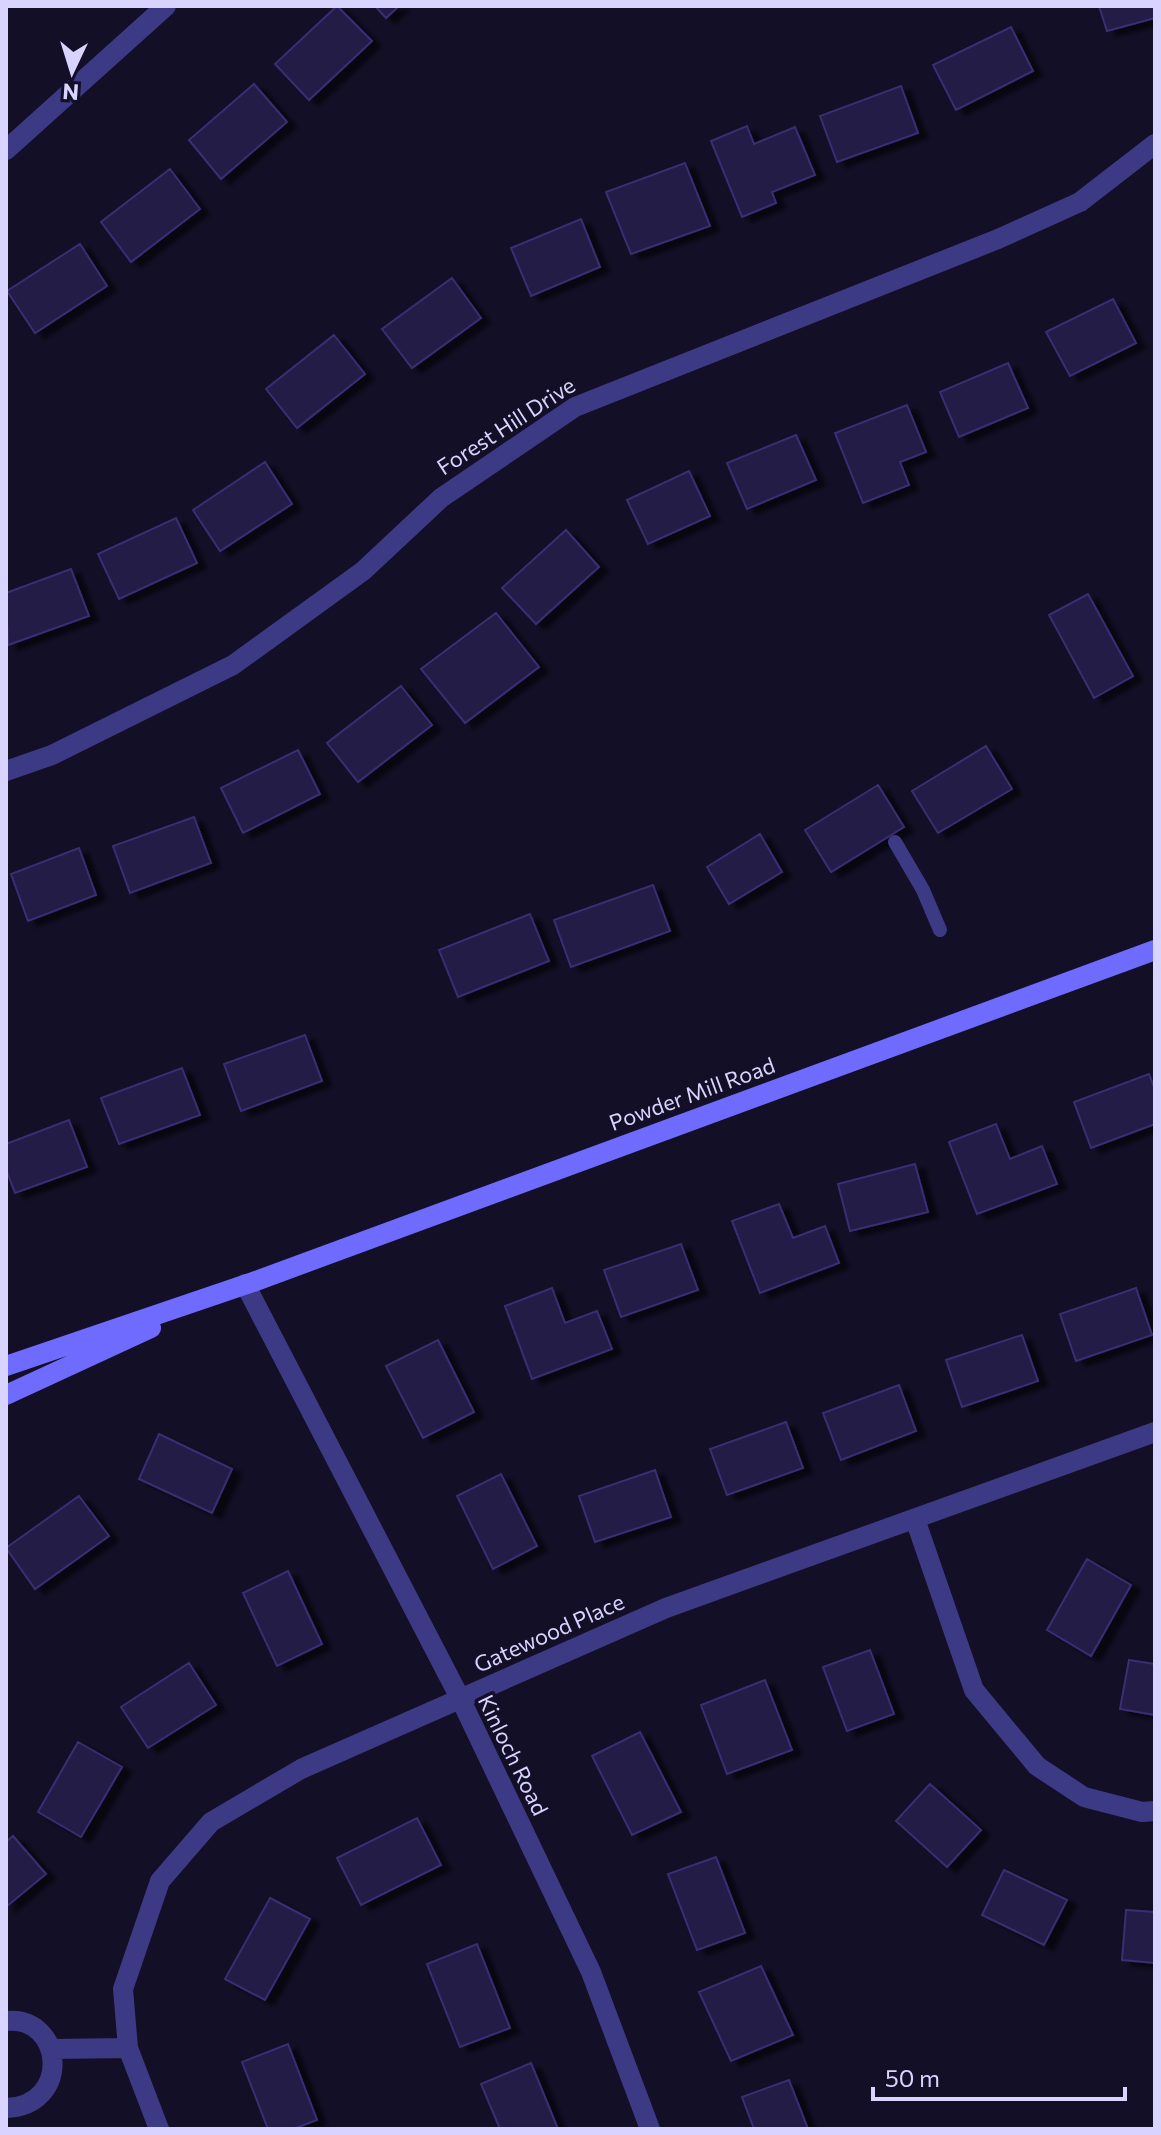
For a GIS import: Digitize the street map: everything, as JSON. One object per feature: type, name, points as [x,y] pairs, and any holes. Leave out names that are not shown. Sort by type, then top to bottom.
[{"type":"main road","name":"Powder Mill Road","points":[[6,1366],[245,1284],[1155,950]]},
{"type":"main road","name":"Powder Mill Road","points":[[6,1395],[245,1284]]},
{"type":"street","points":[[6,150],[166,6]]},
{"type":"street","name":"Forest Hill Drive","points":[[6,771],[52,755],[233,665],[363,571],[441,498],[575,407],[998,239],[1080,202],[1155,144]]},
{"type":"street","name":"Kinloch Road","points":[[245,1284],[460,1698],[591,1972],[650,2129]]},
{"type":"street","name":"Gatewood Place","points":[[159,2129],[128,2048],[123,1989],[160,1881],[211,1822],[301,1769],[666,1608],[1155,1432]]},
{"type":"street","points":[[915,1519],[974,1690],[1037,1766],[1084,1797],[1142,1812],[1155,1811]]},
{"type":"street","points":[[6,2021],[29,2024],[43,2035],[51,2049],[54,2066],[46,2088],[27,2104],[6,2108]]},
{"type":"street","points":[[51,2049],[128,2048]]},
{"type":"lane","points":[[895,842],[923,890],[940,930]]},
{"type":"building","points":[[337,6],[372,41],[309,100],[275,64]]},
{"type":"building","points":[[375,6],[399,6],[386,18]]},
{"type":"building","points":[[1099,6],[1155,6],[1155,18],[1107,31]]},
{"type":"building","points":[[1011,27],[1033,71],[956,110],[933,65]]},
{"type":"building","points":[[254,84],[287,122],[221,179],[189,140]]},
{"type":"building","points":[[901,86],[918,133],[837,162],[820,116]]},
{"type":"building","points":[[747,126],[754,144],[795,127],[815,175],[772,192],[776,203],[742,217],[711,141]]},
{"type":"building","points":[[685,163],[710,226],[631,254],[606,192]]},
{"type":"building","points":[[170,169],[200,209],[131,262],[101,222]]},
{"type":"building","points":[[581,219],[600,267],[531,296],[511,248]]},
{"type":"building","points":[[80,244],[107,286],[35,333],[7,291]]},
{"type":"building","points":[[452,278],[481,318],[412,368],[382,329]]},
{"type":"building","points":[[1113,299],[1136,343],[1070,376],[1046,332]]},
{"type":"building","points":[[334,335],[365,374],[297,428],[266,389]]},
{"type":"building","points":[[1008,363],[1028,408],[959,437],[940,392]]},
{"type":"building","points":[[907,405],[926,452],[900,462],[909,485],[863,503],[835,433]]},
{"type":"building","points":[[796,435],[816,480],[747,509],[727,463]]},
{"type":"building","points":[[265,462],[292,504],[220,551],[193,510]]},
{"type":"building","points":[[689,471],[710,516],[648,544],[627,500]]},
{"type":"building","points":[[176,518],[197,563],[119,599],[98,554]]},
{"type":"building","points":[[566,530],[599,567],[536,624],[502,588]]},
{"type":"building","points":[[71,569],[89,616],[8,645],[6,593]]},
{"type":"building","points":[[1088,594],[1133,676],[1094,698],[1049,615]]},
{"type":"building","points":[[496,613],[539,667],[465,723],[421,669]]},
{"type":"building","points":[[401,686],[432,725],[358,782],[327,743]]},
{"type":"building","points":[[986,746],[1012,789],[938,833],[912,791]]},
{"type":"building","points":[[298,750],[320,794],[243,833],[221,788]]},
{"type":"building","points":[[878,785],[904,827],[831,872],[805,830]]},
{"type":"building","points":[[194,817],[211,863],[130,893],[113,846]]},
{"type":"building","points":[[760,834],[782,872],[729,904],[707,867]]},
{"type":"building","points":[[79,848],[96,895],[28,921],[11,874]]},
{"type":"building","points":[[653,885],[670,931],[571,967],[554,920]]},
{"type":"building","points":[[530,914],[549,961],[458,997],[439,950]]},
{"type":"building","points":[[305,1035],[322,1081],[241,1111],[224,1064]]},
{"type":"building","points":[[182,1068],[200,1115],[119,1144],[101,1098]]},
{"type":"building","points":[[1149,1074],[1155,1090],[1155,1124],[1091,1148],[1074,1102]]},
{"type":"building","points":[[69,1120],[87,1167],[15,1193],[6,1169],[6,1144]]},
{"type":"building","points":[[996,1124],[1010,1159],[1042,1146],[1057,1184],[977,1214],[949,1142]]},
{"type":"building","points":[[915,1164],[928,1212],[850,1231],[838,1184]]},
{"type":"building","points":[[779,1204],[793,1238],[825,1226],[839,1263],[760,1293],[732,1221]]},
{"type":"building","points":[[681,1244],[698,1290],[621,1317],[604,1270]]},
{"type":"building","points":[[552,1288],[565,1323],[597,1311],[612,1349],[532,1379],[505,1306]]},
{"type":"building","points":[[1136,1288],[1152,1335],[1076,1361],[1060,1314]]},
{"type":"building","points":[[1022,1335],[1038,1381],[962,1407],[946,1360]]},
{"type":"building","points":[[438,1340],[474,1412],[423,1438],[386,1366]]},
{"type":"building","points":[[899,1385],[916,1431],[841,1460],[823,1413]]},
{"type":"building","points":[[786,1422],[803,1468],[727,1495],[710,1449]]},
{"type":"building","points":[[159,1434],[232,1469],[212,1513],[139,1479]]},
{"type":"building","points":[[655,1470],[671,1517],[595,1542],[579,1496]]},
{"type":"building","points":[[501,1474],[537,1546],[493,1569],[457,1496]]},
{"type":"building","points":[[79,1496],[109,1536],[35,1589],[6,1548]]},
{"type":"building","points":[[1087,1559],[1131,1585],[1091,1656],[1047,1630]]},
{"type":"building","points":[[288,1571],[322,1644],[277,1666],[243,1593]]},
{"type":"building","points":[[870,1650],[894,1714],[847,1731],[823,1667]]},
{"type":"building","points":[[1129,1660],[1155,1664],[1155,1715],[1120,1709]]},
{"type":"building","points":[[189,1663],[216,1705],[148,1748],[121,1707]]},
{"type":"building","points":[[765,1680],[792,1750],[727,1774],[701,1705]]},
{"type":"building","points":[[640,1732],[681,1812],[632,1835],[592,1756]]},
{"type":"building","points":[[78,1742],[122,1767],[81,1837],[38,1812]]},
{"type":"building","points":[[930,1784],[981,1830],[947,1867],[896,1821]]},
{"type":"building","points":[[417,1818],[441,1865],[361,1905],[337,1858]]},
{"type":"building","points":[[13,1836],[46,1874],[6,1907],[6,1842]]},
{"type":"building","points":[[716,1857],[745,1933],[697,1950],[668,1874]]},
{"type":"building","points":[[1004,1870],[1067,1900],[1044,1945],[982,1915]]},
{"type":"building","points":[[270,1898],[310,1919],[265,2000],[225,1979]]},
{"type":"building","points":[[1126,1910],[1155,1912],[1155,1963],[1122,1960]]},
{"type":"building","points":[[477,1944],[510,2028],[460,2047],[427,1964]]},
{"type":"building","points":[[761,1966],[793,2035],[731,2061],[699,1992]]},
{"type":"building","points":[[288,2044],[317,2120],[293,2129],[268,2129],[242,2062]]},
{"type":"building","points":[[531,2063],[558,2129],[500,2129],[481,2084]]},
{"type":"building","points":[[789,2080],[808,2129],[754,2129],[742,2097]]}]
